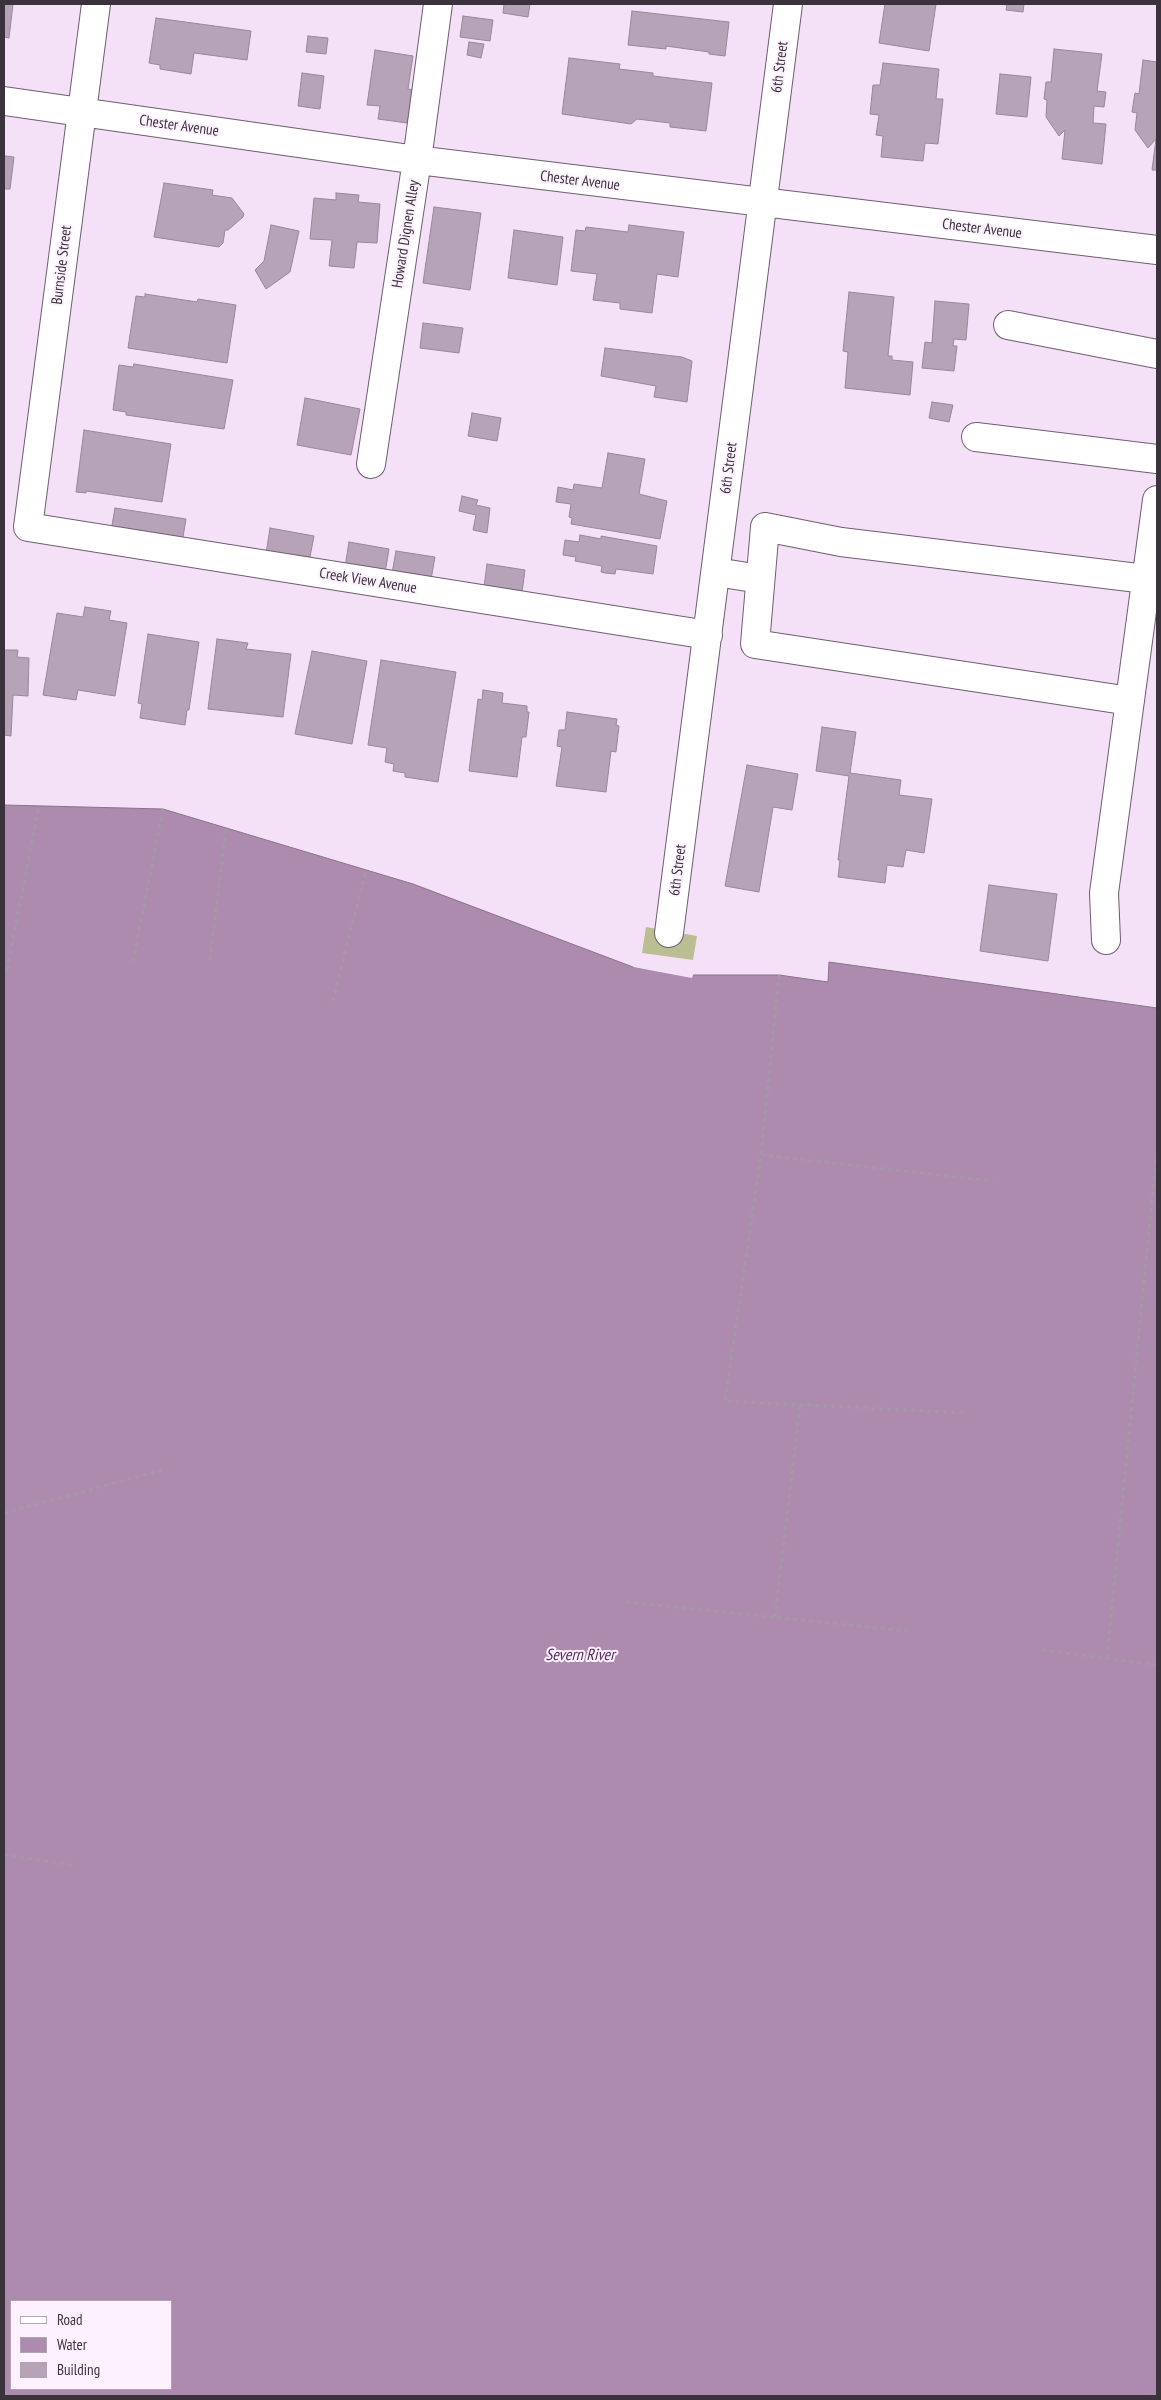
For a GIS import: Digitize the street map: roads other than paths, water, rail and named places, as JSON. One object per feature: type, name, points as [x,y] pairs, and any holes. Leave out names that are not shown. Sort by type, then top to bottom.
[{"type":"street","name":"Burnside Street","points":[[28,527],[96,4]]},
{"type":"street","name":"Howard Dignen Alley","points":[[371,464],[417,160],[438,4]]},
{"type":"street","name":"6th Street","points":[[669,933],[788,4]]},
{"type":"street","name":"Chester Avenue","points":[[4,102],[417,160],[1157,250]]},
{"type":"street","points":[[1008,325],[1157,354]]},
{"type":"street","points":[[976,437],[1157,458]]},
{"type":"street","points":[[1106,940],[1104,893],[1157,500]]},
{"type":"street","name":"Creek View Avenue","points":[[28,527],[708,635]]},
{"type":"street","points":[[1130,701],[755,644],[765,527],[841,542],[1146,579]]},
{"type":"street","points":[[716,572],[760,579]]},
{"type":"water","name":"Severn River","points":[[4,805],[163,809],[413,884],[633,967],[692,975],[779,975],[828,982],[829,962],[1157,1008],[1157,2396],[4,2396]]}]
